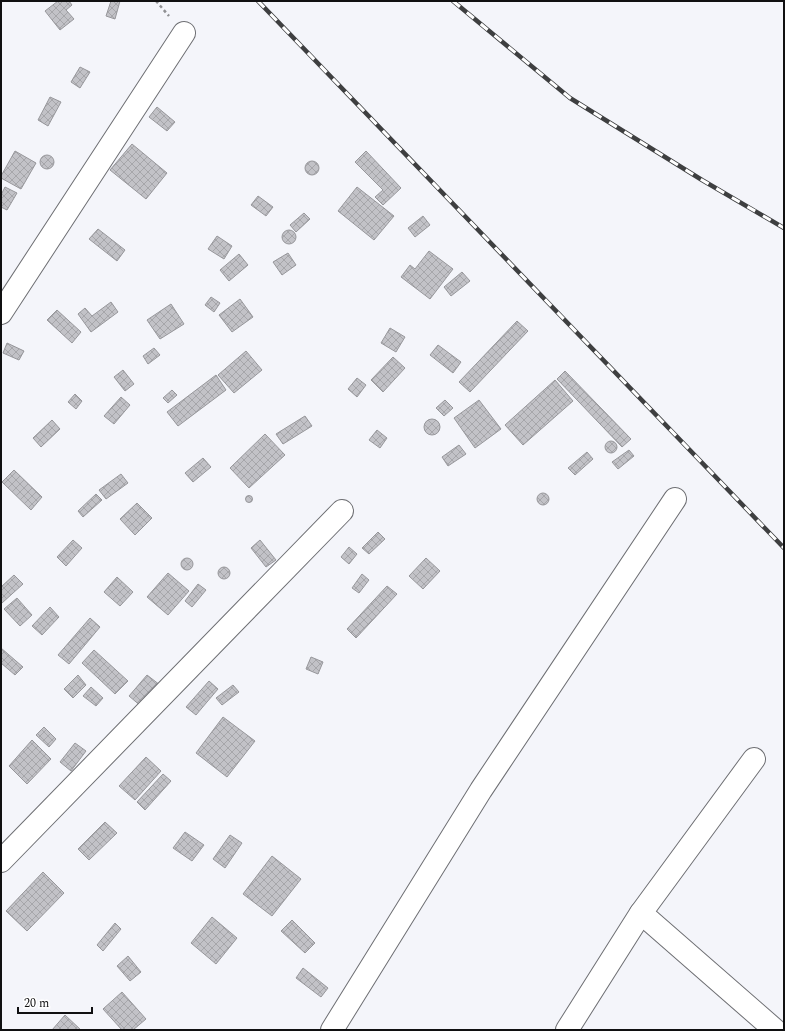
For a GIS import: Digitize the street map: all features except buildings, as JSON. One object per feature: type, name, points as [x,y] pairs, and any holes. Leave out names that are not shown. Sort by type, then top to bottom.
[{"type":"street","points":[[1,313],[184,33]]},
{"type":"street","points":[[332,1030],[481,790],[675,499]]},
{"type":"street","points":[[1,861],[342,511]]},
{"type":"street","points":[[567,1030],[641,913],[754,759]]},
{"type":"street","points":[[641,913],[775,1030]]},
{"type":"railway","points":[[258,1],[784,548]]},
{"type":"railway","points":[[453,1],[570,98],[702,180],[784,228]]}]
